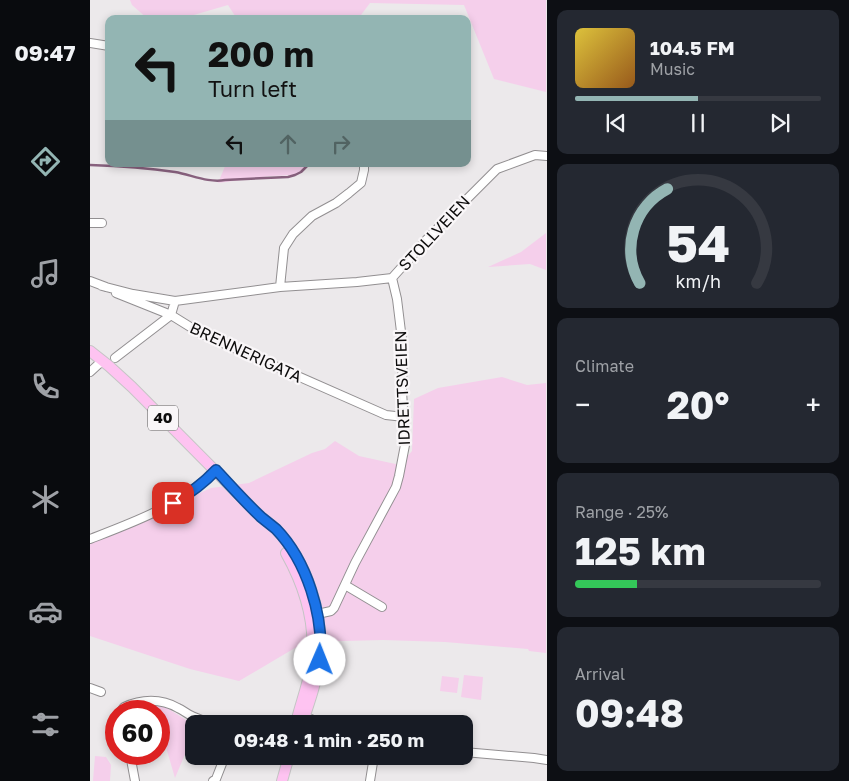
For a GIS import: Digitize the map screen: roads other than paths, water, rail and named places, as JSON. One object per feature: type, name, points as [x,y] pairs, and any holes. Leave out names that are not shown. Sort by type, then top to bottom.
[{"type":"main road","name":"40","points":[[90,351],[132,387],[216,470],[261,517],[286,553],[314,615],[312,658],[301,715]]},
{"type":"main road","points":[[282,781],[286,765]]},
{"type":"street","points":[[90,43],[105,45]]},
{"type":"street","name":"STOLLVEIEN","points":[[102,286],[133,294],[175,301],[280,287],[392,278],[427,238],[496,169],[535,155],[546,156]]},
{"type":"street","points":[[280,287],[284,248],[293,234],[312,216],[350,193],[361,183],[364,167]]},
{"type":"street","points":[[90,223],[102,223]]},
{"type":"street","name":"IDRETTSVEIEN","points":[[314,615],[331,611],[334,608],[355,563],[396,486],[399,476],[405,446],[402,390],[403,348],[397,299],[392,278]]},
{"type":"street","name":"BRENNERIGATA","points":[[90,281],[121,296],[171,315],[200,333],[386,415],[404,417]]},
{"type":"street","points":[[115,358],[171,315],[175,301]]},
{"type":"street","points":[[90,372],[102,361]]},
{"type":"street","points":[[90,539],[157,512],[189,494],[216,470]]},
{"type":"street","points":[[345,585],[382,606]]},
{"type":"street","points":[[90,688],[101,692]]},
{"type":"street","points":[[170,704],[189,715]]},
{"type":"street","points":[[473,753],[546,760]]},
{"type":"street","points":[[132,765],[135,781]]},
{"type":"street","points":[[213,781],[216,779],[221,765]]},
{"type":"street","points":[[370,781],[373,765]]},
{"type":"waterway","points":[[90,165],[105,166]]},
{"type":"waterway","points":[[133,167],[181,173],[206,180],[219,181],[288,177],[301,172],[306,167]]}]
